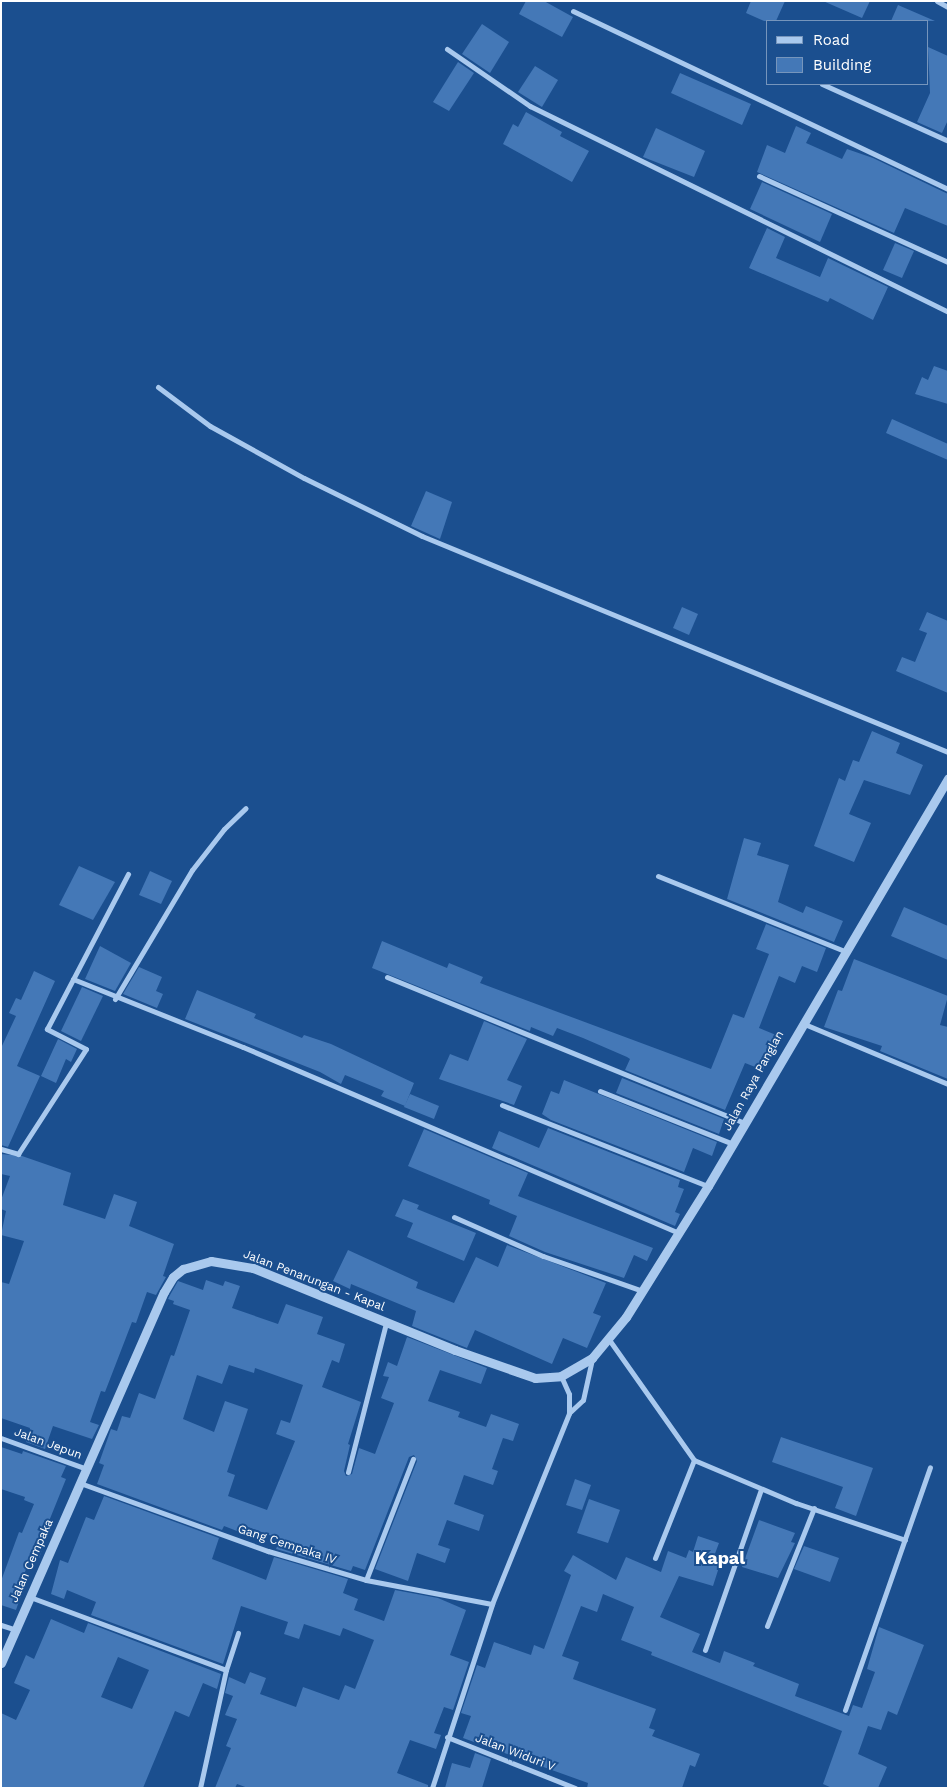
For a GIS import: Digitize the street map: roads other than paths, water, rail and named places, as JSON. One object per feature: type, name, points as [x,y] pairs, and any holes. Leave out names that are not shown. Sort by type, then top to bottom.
[{"type":"street","points":[[937,1],[948,7]]},
{"type":"street","points":[[573,11],[811,127],[948,190]]},
{"type":"street","points":[[447,50],[530,106],[948,312]]},
{"type":"street","points":[[824,85],[948,141]]},
{"type":"street","points":[[759,176],[948,262]]},
{"type":"street","points":[[158,388],[210,426],[304,478],[422,536],[948,752]]},
{"type":"street","name":"Jalan Raya Panglan","points":[[561,1376],[592,1358],[610,1341],[643,1291],[733,1144],[801,1023],[948,778]]},
{"type":"street","points":[[116,999],[192,870],[224,829],[246,808]]},
{"type":"street","points":[[1,1149],[18,1154],[86,1049],[47,1029],[128,874]]},
{"type":"street","points":[[658,876],[845,951]]},
{"type":"street","points":[[387,976],[745,1123]]},
{"type":"street","points":[[73,979],[116,999],[243,1047],[679,1233]]},
{"type":"street","points":[[801,1023],[948,1084]]},
{"type":"street","points":[[600,1091],[733,1144]]},
{"type":"street","points":[[502,1105],[708,1186]]},
{"type":"street","points":[[454,1218],[544,1256],[643,1291]]},
{"type":"street","name":"Jalan Penarungan - Kapal","points":[[87,1469],[164,1292],[173,1277],[183,1269],[211,1261],[253,1268],[386,1323],[518,1373],[535,1378],[561,1376]]},
{"type":"street","points":[[348,1472],[386,1323]]},
{"type":"street","points":[[610,1341],[694,1460],[761,1489],[905,1540]]},
{"type":"street","points":[[569,1413],[583,1400],[592,1358]]},
{"type":"street","points":[[432,1788],[447,1737],[492,1604],[569,1413],[569,1394],[561,1376]]},
{"type":"street","name":"Jalan Jepun","points":[[1,1438],[87,1469]]},
{"type":"street","points":[[366,1580],[413,1459]]},
{"type":"street","points":[[655,1558],[694,1460]]},
{"type":"street","points":[[845,1710],[930,1467]]},
{"type":"street","name":"Jalan Cempaka","points":[[1,1663],[87,1469]]},
{"type":"street","name":"Gang Cempaka IV","points":[[80,1482],[268,1551],[366,1580],[492,1604]]},
{"type":"street","points":[[705,1650],[761,1489]]},
{"type":"street","points":[[767,1626],[814,1508]]},
{"type":"street","points":[[30,1597],[226,1670]]},
{"type":"street","points":[[1,1624],[16,1630]]},
{"type":"street","points":[[200,1788],[226,1670],[238,1634]]},
{"type":"street","name":"Jalan Widuri V","points":[[447,1737],[575,1788]]},
{"type":"district","name":"Kapal","points":[[720,1558]]}]
